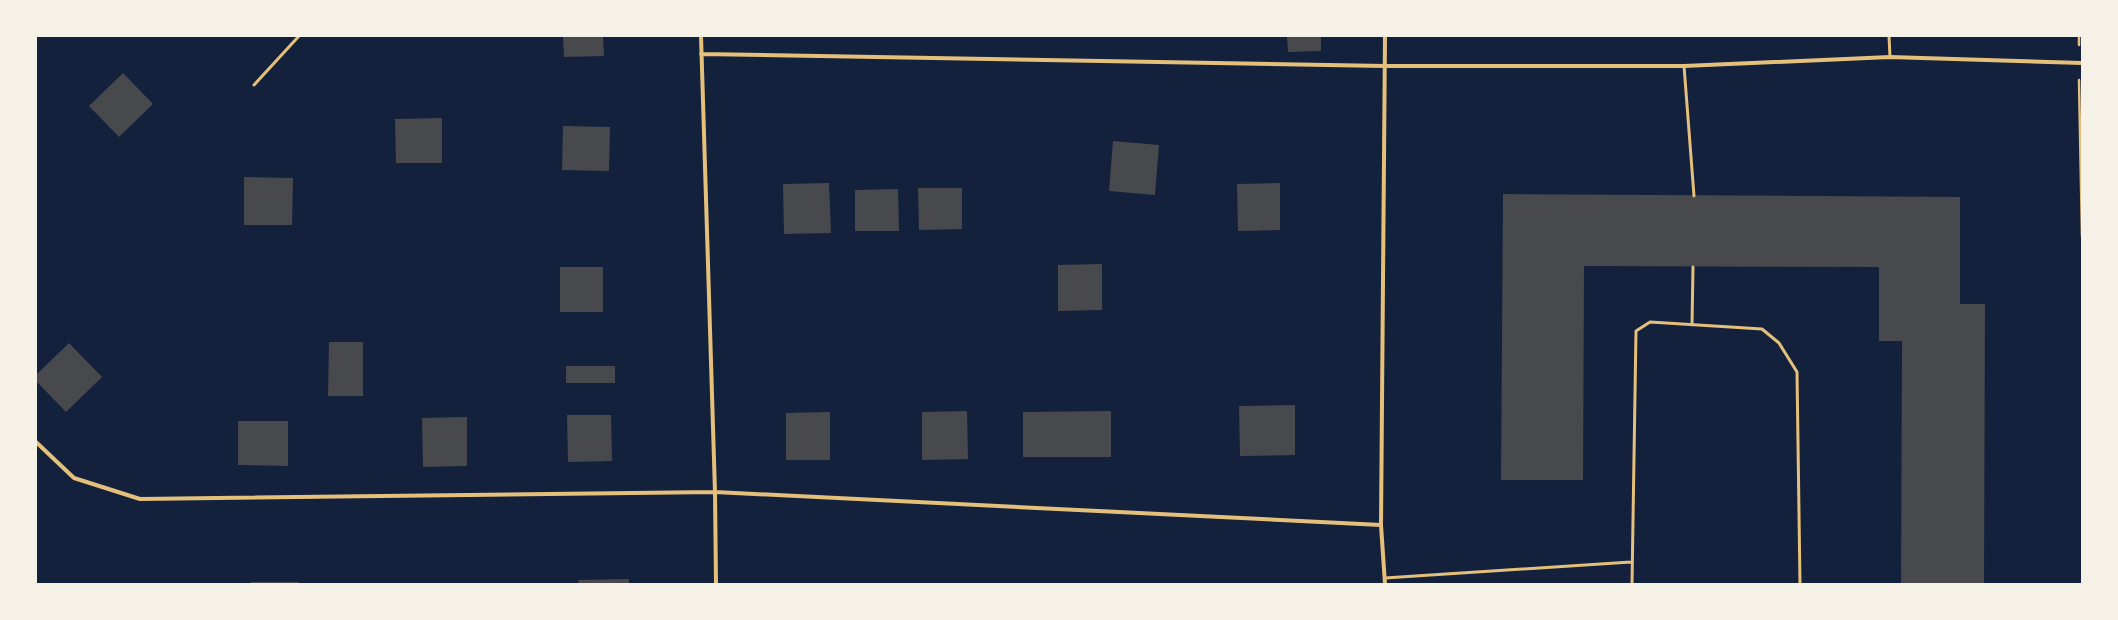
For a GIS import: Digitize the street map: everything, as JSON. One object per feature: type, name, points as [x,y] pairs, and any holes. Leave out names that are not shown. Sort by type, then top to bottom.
[{"type":"street","points":[[701,36],[715,492],[716,584]]},
{"type":"street","points":[[1385,36],[1381,525],[1385,584]]},
{"type":"street","points":[[701,54],[1385,66],[1684,66],[1890,57],[2081,63]]},
{"type":"street","points":[[36,442],[74,478],[140,499],[715,492],[1381,525]]},
{"type":"lane","points":[[254,85],[299,36]]},
{"type":"lane","points":[[1889,36],[1890,57]]},
{"type":"lane","points":[[1684,66],[1694,196]]},
{"type":"lane","points":[[1692,325],[1693,266]]},
{"type":"lane","points":[[1632,584],[1631,562],[1636,331],[1650,322],[1762,329],[1779,343],[1797,372],[1800,584]]},
{"type":"lane","points":[[1384,578],[1631,562]]},
{"type":"path","points":[[2079,36],[2081,63],[2082,236]]},
{"type":"building","points":[[563,36],[603,36],[604,56],[564,57]]},
{"type":"building","points":[[1287,36],[1321,36],[1321,51],[1288,52]]},
{"type":"building","points":[[123,73],[153,104],[119,137],[89,106]]},
{"type":"building","points":[[442,118],[442,163],[396,163],[395,119]]},
{"type":"building","points":[[563,126],[610,127],[609,171],[562,170]]},
{"type":"building","points":[[1113,141],[1159,145],[1155,195],[1109,191]]},
{"type":"building","points":[[244,177],[293,178],[292,225],[244,225]]},
{"type":"building","points":[[829,183],[831,233],[784,234],[783,184]]},
{"type":"building","points":[[1280,183],[1280,230],[1238,231],[1237,184]]},
{"type":"building","points":[[918,188],[962,188],[962,229],[919,230]]},
{"type":"building","points":[[898,189],[899,231],[855,231],[855,190]]},
{"type":"building","points":[[1503,194],[1960,197],[1960,304],[1985,304],[1984,584],[1901,584],[1902,341],[1879,341],[1879,267],[1584,266],[1583,480],[1501,480]]},
{"type":"building","points":[[1102,264],[1102,310],[1058,311],[1058,265]]},
{"type":"building","points":[[560,267],[603,267],[603,312],[560,312]]},
{"type":"building","points":[[329,342],[363,342],[363,396],[328,396]]},
{"type":"building","points":[[69,343],[102,377],[66,412],[36,381],[36,375]]},
{"type":"building","points":[[566,366],[615,366],[615,383],[566,383]]},
{"type":"building","points":[[1295,405],[1295,455],[1240,456],[1239,406]]},
{"type":"building","points":[[967,411],[968,459],[922,460],[922,412]]},
{"type":"building","points":[[1111,411],[1111,457],[1023,457],[1023,412]]},
{"type":"building","points":[[830,412],[830,460],[786,460],[786,413]]},
{"type":"building","points":[[567,415],[611,415],[612,461],[568,462]]},
{"type":"building","points":[[467,417],[467,466],[423,467],[422,418]]},
{"type":"building","points":[[238,421],[288,421],[288,466],[238,465]]},
{"type":"building","points":[[629,579],[629,584],[579,584],[578,580]]},
{"type":"building","points":[[251,582],[299,582],[299,584],[251,584]]}]
